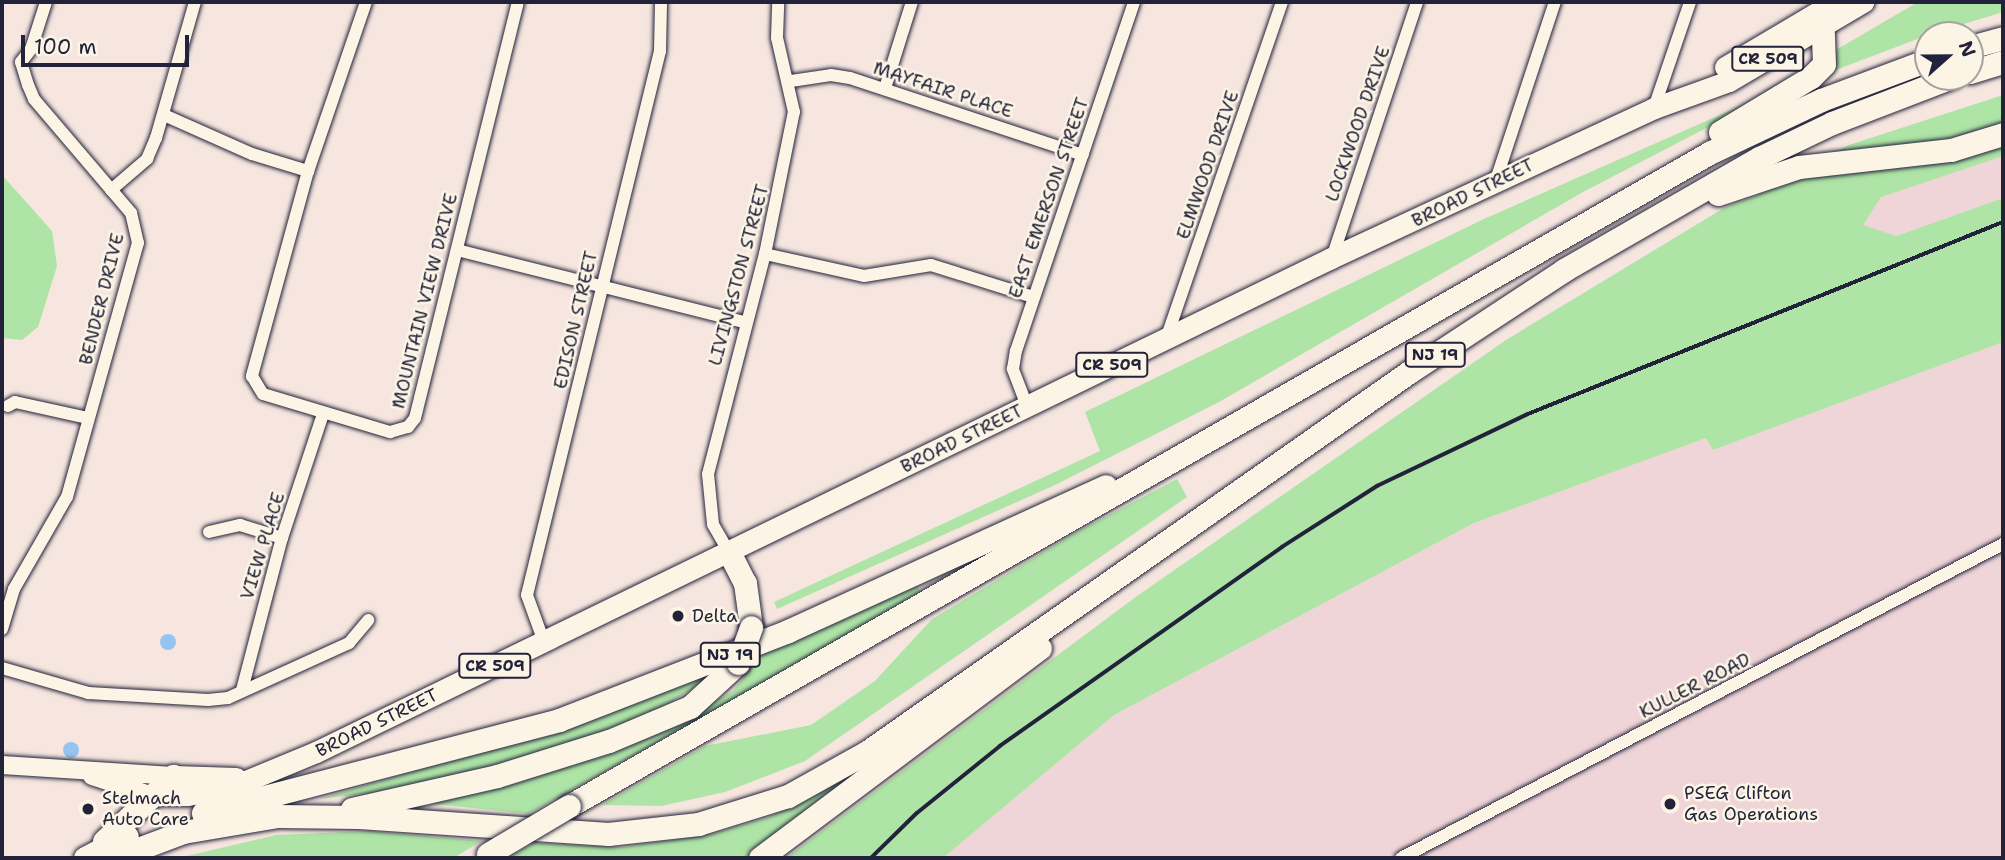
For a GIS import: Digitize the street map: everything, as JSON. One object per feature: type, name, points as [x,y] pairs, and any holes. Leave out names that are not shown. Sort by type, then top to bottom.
[{"type":"highway","points":[[1600,215],[1672,163],[1811,77],[1824,64],[1828,12]]},
{"type":"highway","points":[[1984,43],[2003,38]]},
{"type":"highway","points":[[1984,68],[2003,62]]},
{"type":"highway","name":"NJ 19","points":[[84,858],[118,839],[177,819],[479,744],[675,677],[913,577],[1074,502],[1342,364],[1600,215],[1783,116],[1914,65]]},
{"type":"highway","name":"NJ 19","points":[[114,858],[183,832],[237,821],[318,816],[608,834],[698,824],[759,807],[816,782],[867,752],[1451,344],[1616,239],[1832,123],[1915,91]]},
{"type":"highway","points":[[1616,239],[1778,172],[1827,162],[1951,150],[2003,134]]},
{"type":"highway","points":[[484,856],[1342,364]]},
{"type":"highway","points":[[760,858],[1259,478]]},
{"type":"highway","points":[[318,816],[497,776],[609,741],[690,707],[738,663],[751,627],[745,583],[730,554]]},
{"type":"highway","points":[[84,858],[173,776]]},
{"type":"main road","name":"BROAD STREET","points":[[150,795],[201,794],[259,776],[730,554],[1331,258],[1660,106],[1678,92],[1828,12],[1863,2]]},
{"type":"main road","name":"BROAD STREET","points":[[173,776],[259,776]]},
{"type":"street","name":"BENDER DRIVE","points":[[2,629],[14,589],[67,497],[138,243],[131,213],[34,99],[28,85],[21,62],[31,49],[46,2]]},
{"type":"street","points":[[111,190],[147,159],[164,116],[195,2]]},
{"type":"street","name":"MOUNTAIN VIEW DRIVE","points":[[366,2],[308,171],[252,376],[263,394],[390,432],[408,427],[415,418],[518,2]]},
{"type":"street","name":"EDISON STREET","points":[[544,642],[527,595],[660,51],[661,2]]},
{"type":"street","name":"LIVINGSTON STREET","points":[[730,554],[713,524],[708,474],[744,322],[765,254],[794,112],[791,81],[777,38],[778,2]]},
{"type":"street","points":[[885,88],[912,2]]},
{"type":"street","name":"EAST EMERSON STREET","points":[[1027,406],[1013,369],[1033,297],[1134,2]]},
{"type":"street","name":"ELMWOOD DRIVE","points":[[1166,339],[1282,2]]},
{"type":"street","name":"LOCKWOOD DRIVE","points":[[1331,258],[1418,2]]},
{"type":"street","points":[[1496,180],[1555,2]]},
{"type":"street","points":[[1660,106],[1690,2]]},
{"type":"street","name":"MAYFAIR PLACE","points":[[791,81],[831,75],[885,88],[1083,155]]},
{"type":"street","points":[[164,116],[252,154],[308,171]]},
{"type":"street","points":[[457,250],[744,322]]},
{"type":"street","points":[[765,254],[864,276],[931,265],[1033,297]]},
{"type":"street","points":[[8,406],[15,402],[88,418]]},
{"type":"street","name":"VIEW PLACE","points":[[242,690],[282,538],[323,414]]},
{"type":"street","points":[[209,532],[240,525],[282,538]]},
{"type":"street","name":"KULLER ROAD","points":[[1401,858],[2003,544]]},
{"type":"street","points":[[2,668],[88,693],[208,701],[242,690],[349,643],[368,620]]},
{"type":"street","points":[[2,765],[173,776]]},
{"type":"street","points":[[65,770],[150,795]]},
{"type":"shaded area","points":[[2003,143],[2003,198],[1895,236],[1609,361],[1006,787],[946,855],[1114,715],[1474,523],[1706,438],[1713,450],[2003,342],[2003,858],[857,858],[1599,307]]},
{"type":"green space","points":[[1918,2],[2003,2],[2003,12],[1974,21],[1914,21],[1914,40],[1772,94],[1583,192],[1219,402],[1055,485],[777,609],[774,602],[1100,451],[1085,412],[1486,218],[1738,107]]},
{"type":"green space","points":[[2003,95],[2003,156],[1881,197],[1863,225],[1896,236],[2003,198],[2003,342],[1713,450],[1706,438],[1474,523],[1114,715],[943,858],[786,858],[1137,596],[1506,340],[1724,208],[1799,179],[1798,170],[1849,145]]},
{"type":"green space","points":[[2,175],[52,231],[57,266],[38,327],[22,340],[2,338]]},
{"type":"green space","points":[[1177,479],[1187,497],[805,761],[725,792],[661,806],[602,805],[705,746],[811,725],[875,681],[932,619],[1077,532]]},
{"type":"green space","points":[[917,586],[923,595],[528,814],[416,802],[692,715],[733,691],[764,652]]},
{"type":"green space","points":[[727,667],[648,716],[527,760],[421,787],[319,799],[580,722]]},
{"type":"green space","points":[[850,778],[747,858],[508,858],[534,843],[623,847],[712,834],[769,817]]},
{"type":"green space","points":[[369,831],[482,841],[453,858],[178,858],[276,835]]},
{"type":"water","points":[[165,634],[171,634],[176,642],[174,648],[165,650],[160,645],[160,639]]},
{"type":"water","points":[[71,742],[77,744],[77,756],[71,758],[65,756],[63,750],[65,744]]},
{"type":"railway","points":[[871,858],[917,813],[1000,746],[1282,547],[1377,486],[1528,414],[2003,222]]},
{"type":"place","name":"Delta","points":[[678,616]]},
{"type":"place","name":"PSEG Clifton Gas Operations","points":[[1670,804]]},
{"type":"place","name":"Stelmach Auto Care","points":[[88,809]]}]
